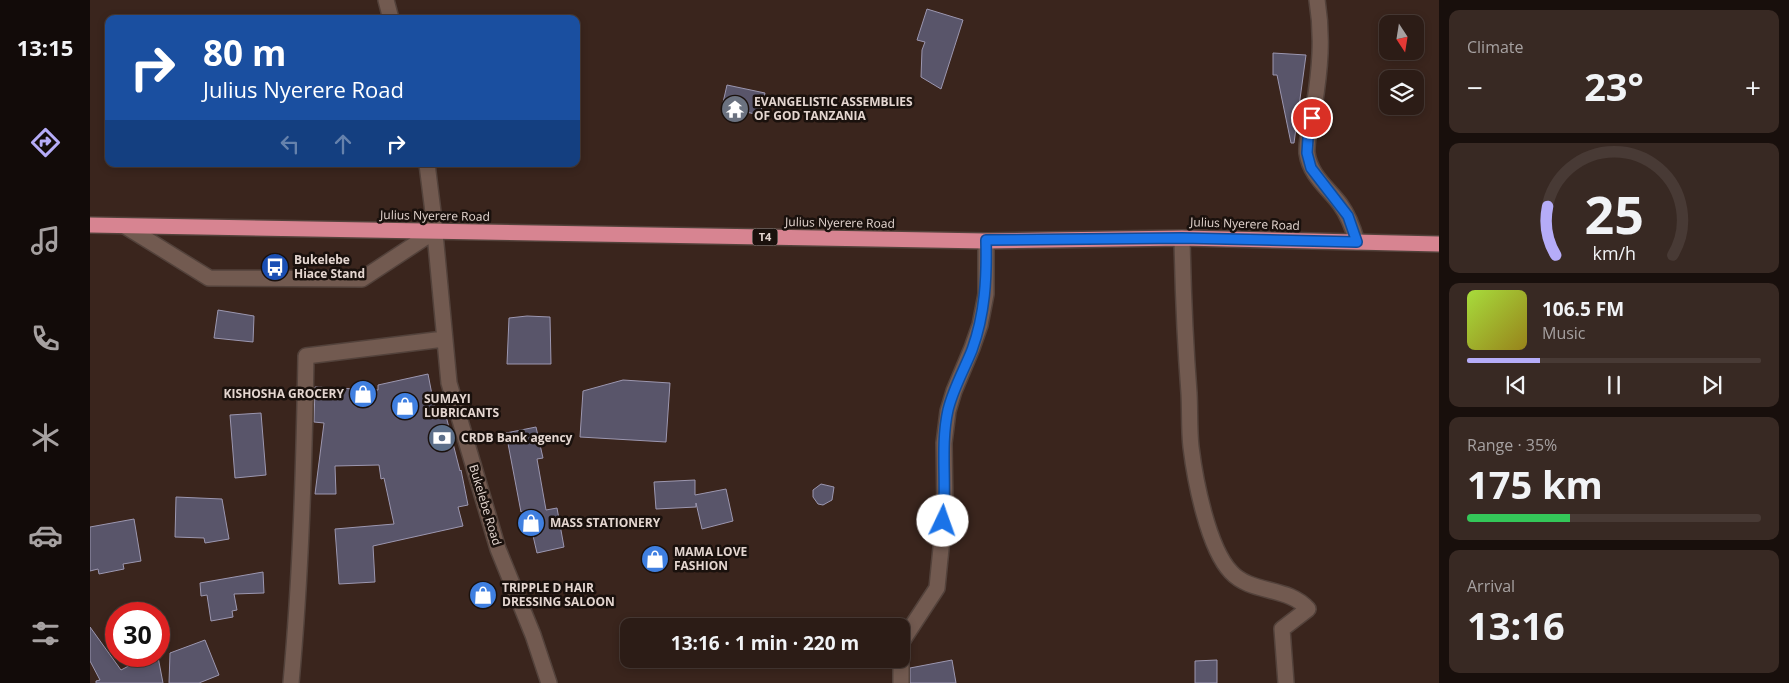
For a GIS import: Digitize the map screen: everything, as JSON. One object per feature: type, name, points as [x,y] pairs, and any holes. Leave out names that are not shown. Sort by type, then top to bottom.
[{"type":"highway","name":"Julius Nyerere Road","points":[[90,225],[986,240],[1182,238],[1439,244]]},
{"type":"street","points":[[386,0],[390,15]]},
{"type":"street","points":[[1317,0],[1321,60],[1307,153],[1311,168],[1317,178],[1348,216],[1357,242]]},
{"type":"street","name":"Bukelebe Road","points":[[428,167],[448,383],[498,549],[533,635],[549,683]]},
{"type":"street","points":[[125,226],[209,278],[362,280],[435,231]]},
{"type":"street","points":[[1182,238],[1184,320],[1191,447],[1200,493],[1215,545],[1230,572],[1251,585],[1301,601],[1308,609],[1282,629],[1286,683]]},
{"type":"street","points":[[910,629],[936,588],[944,508],[944,444],[948,411],[980,324],[986,294],[986,240]]},
{"type":"street","points":[[291,683],[304,478],[306,356],[444,339]]},
{"type":"street","points":[[901,668],[901,683]]},
{"type":"building","points":[[927,9],[963,20],[941,89],[921,77],[922,50],[925,42],[917,40]]},
{"type":"building","points":[[1273,53],[1306,55],[1294,143],[1291,143],[1277,75],[1273,75]]},
{"type":"building","points":[[727,85],[765,93],[760,115],[722,107]]},
{"type":"building","points":[[218,310],[254,316],[253,342],[214,338]]},
{"type":"building","points":[[527,316],[550,317],[551,364],[507,364],[509,318]]},
{"type":"building","points":[[428,374],[435,410],[444,408],[461,470],[468,505],[458,507],[463,526],[373,546],[375,582],[339,584],[335,529],[394,524],[384,478],[381,479],[379,465],[335,466],[336,494],[315,494],[324,423],[314,422],[315,387],[378,390],[378,385]]},
{"type":"building","points":[[623,380],[670,383],[666,442],[580,437],[583,391]]},
{"type":"building","points":[[261,413],[266,475],[235,478],[230,415]]},
{"type":"building","points":[[536,427],[543,458],[537,459],[546,510],[557,508],[564,547],[537,553],[531,527],[529,528],[525,512],[521,512],[506,433]]},
{"type":"building","points":[[695,480],[695,495],[726,489],[733,521],[702,529],[696,503],[696,507],[656,509],[654,482]]},
{"type":"building","points":[[821,484],[834,487],[832,500],[823,505],[818,504],[813,497],[813,490]]},
{"type":"building","points":[[176,497],[222,499],[229,539],[205,543],[204,538],[175,537]]},
{"type":"building","points":[[134,519],[141,561],[123,564],[124,569],[99,574],[98,569],[90,571],[90,527]]},
{"type":"building","points":[[263,572],[264,593],[234,594],[237,610],[232,611],[233,617],[211,621],[207,595],[201,596],[200,583]]},
{"type":"building","points":[[90,627],[105,648],[105,667],[119,667],[121,670],[127,667],[160,667],[163,683],[96,683],[96,681],[100,680],[90,661]]},
{"type":"building","points":[[205,640],[219,675],[199,683],[169,683],[170,653]]},
{"type":"building","points":[[952,660],[956,683],[910,683],[910,668]]},
{"type":"building","points":[[1217,660],[1217,683],[1195,683],[1195,661]]},
{"type":"place","name":"EVANGELISTIC ASSEMBLIES OF GOD TANZANIA","points":[[735,109]]},
{"type":"place","name":"Bukelebe Hiace Stand","points":[[275,267]]},
{"type":"place","name":"KISHOSHA GROCERY","points":[[363,394]]},
{"type":"place","name":"SUMAYI LUBRICANTS","points":[[405,406]]},
{"type":"place","name":"CRDB Bank agency","points":[[442,438]]},
{"type":"place","name":"MASS STATIONERY","points":[[531,523]]},
{"type":"place","name":"MAMA LOVE FASHION","points":[[655,559]]},
{"type":"place","name":"TRIPPLE D HAIR DRESSING SALOON","points":[[483,595]]},
{"type":"route","points":[[943,521],[944,444],[948,411],[980,324],[986,294],[986,240],[1182,238],[1357,242],[1348,216],[1311,168],[1307,153],[1312,118]]}]
